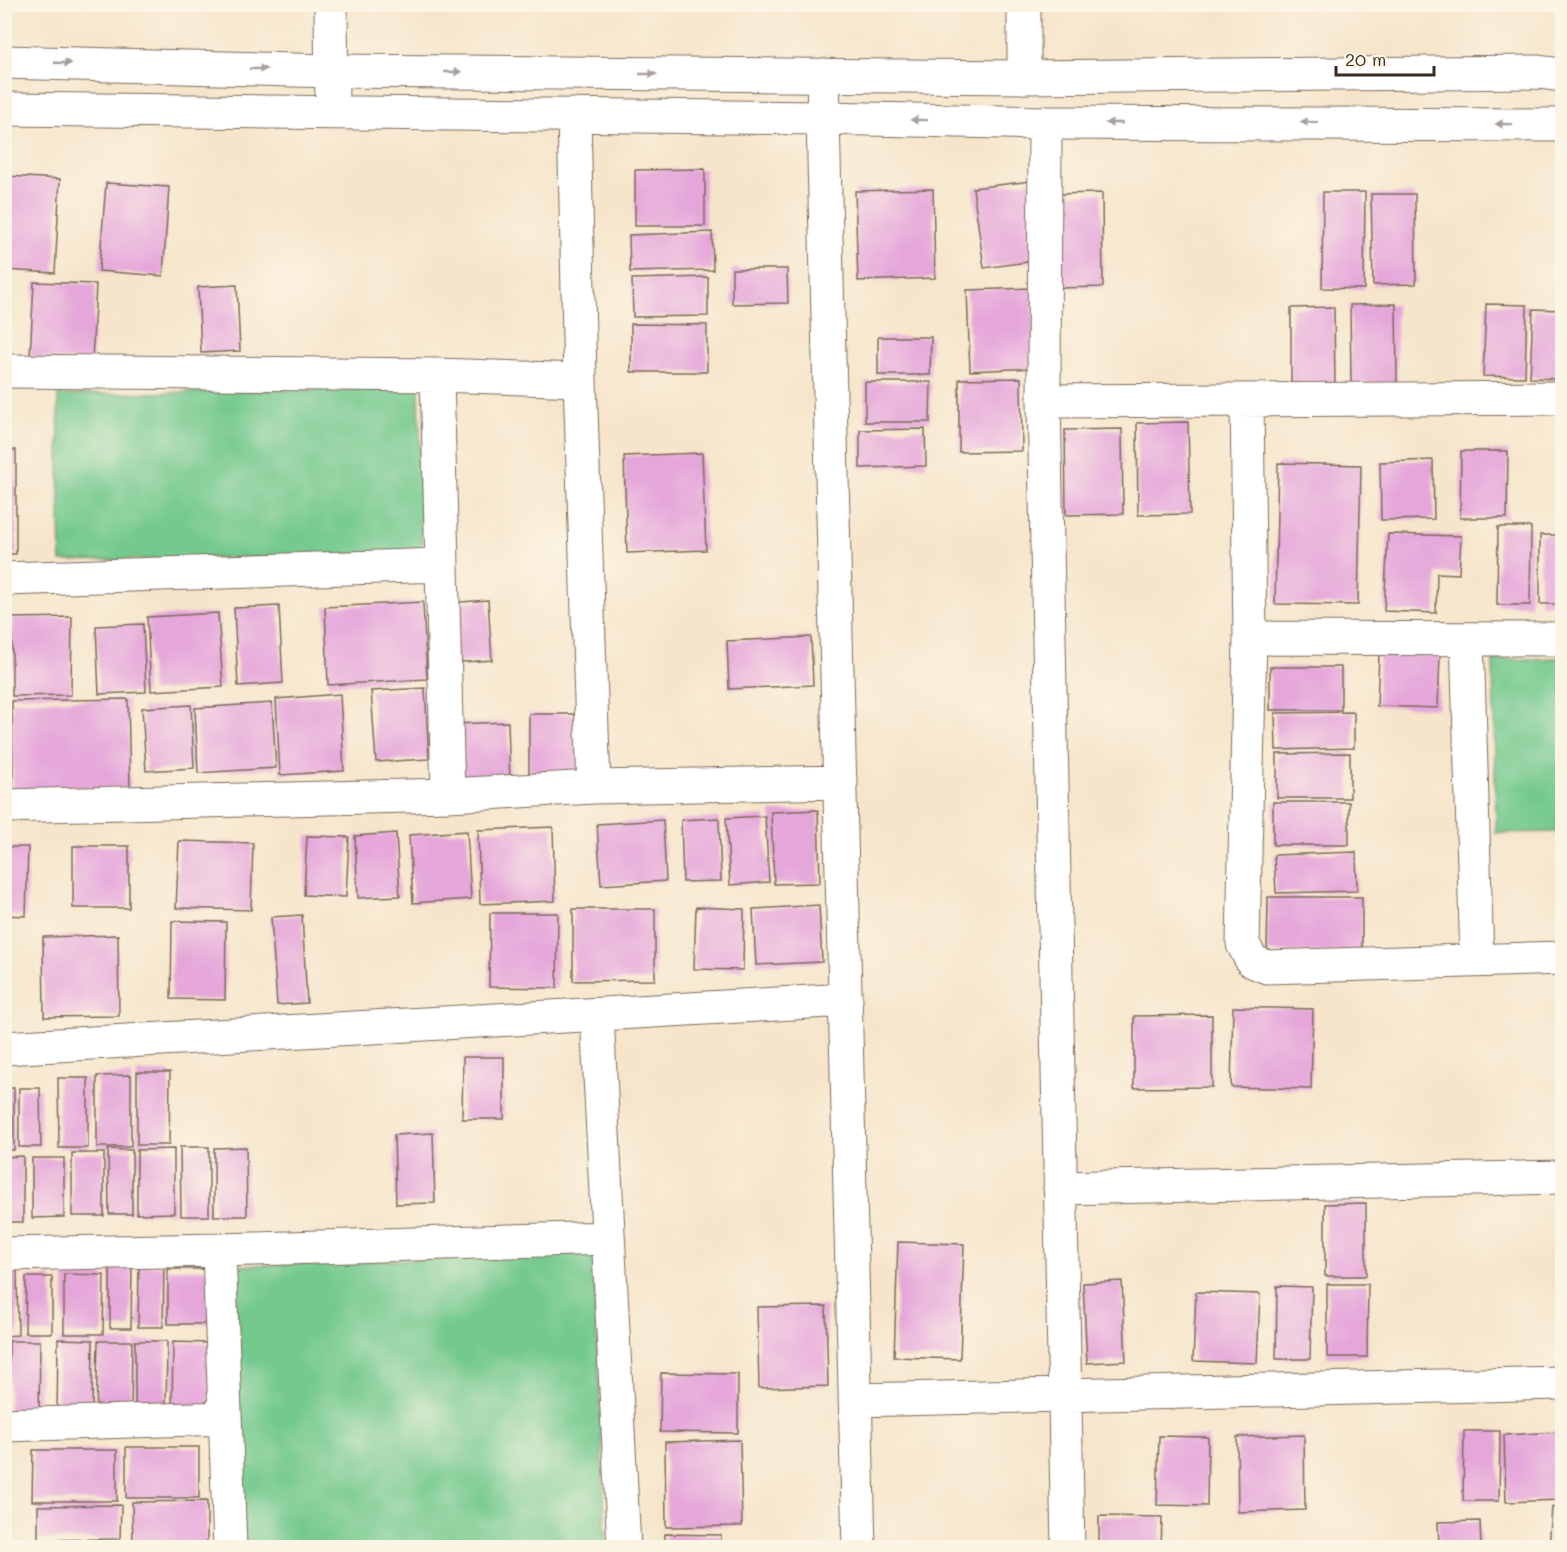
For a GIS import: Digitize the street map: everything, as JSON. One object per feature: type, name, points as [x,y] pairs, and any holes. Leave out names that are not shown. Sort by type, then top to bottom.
[{"type":"street","points":[[331,4],[332,112]]},
{"type":"street","points":[[1024,4],[1024,77]]},
{"type":"street","points":[[4,62],[332,71],[1024,77],[1538,72],[1563,75]]},
{"type":"street","points":[[824,75],[823,118],[859,1548]]},
{"type":"street","points":[[4,109],[823,118],[1045,123],[1563,125]]},
{"type":"street","points":[[574,115],[580,380],[594,787]]},
{"type":"street","points":[[1045,123],[1044,401],[1068,1548]]},
{"type":"street","points":[[4,371],[437,375],[580,380]]},
{"type":"street","points":[[437,375],[448,795]]},
{"type":"street","points":[[1044,401],[1563,398]]},
{"type":"street","points":[[1248,400],[1250,638],[1244,944],[1252,961],[1267,967],[1563,958]]},
{"type":"street","points":[[4,579],[441,564]]},
{"type":"street","points":[[1250,638],[1563,639]]},
{"type":"street","points":[[1467,639],[1477,960]]},
{"type":"street","points":[[4,806],[448,795],[594,787],[841,782]]},
{"type":"street","points":[[4,1048],[846,1000]]},
{"type":"street","points":[[597,1014],[624,1548]]},
{"type":"street","points":[[1060,1188],[1563,1177]]},
{"type":"street","points":[[4,1254],[608,1238]]},
{"type":"street","points":[[219,1250],[230,1548]]},
{"type":"street","points":[[855,1400],[1563,1383]]},
{"type":"street","points":[[4,1425],[225,1418]]},
{"type":"green space","points":[[419,387],[422,554],[61,561],[58,395]]},
{"type":"green space","points":[[1562,658],[1562,832],[1496,833],[1493,660]]},
{"type":"green space","points":[[594,1252],[606,1547],[244,1547],[234,1266]]},
{"type":"building","points":[[705,169],[705,226],[635,226],[635,170]]},
{"type":"building","points":[[7,176],[60,179],[55,273],[4,270]]},
{"type":"building","points":[[1031,181],[1042,260],[984,268],[973,188]]},
{"type":"building","points":[[106,183],[169,187],[163,276],[99,271]]},
{"type":"building","points":[[933,189],[935,278],[858,281],[855,191]]},
{"type":"building","points":[[1323,192],[1365,192],[1364,289],[1322,288]]},
{"type":"building","points":[[1102,193],[1103,287],[1054,288],[1053,194]]},
{"type":"building","points":[[1371,194],[1415,194],[1416,284],[1373,285]]},
{"type":"building","points":[[712,232],[713,270],[630,272],[629,235]]},
{"type":"building","points":[[732,269],[787,269],[788,303],[732,304]]},
{"type":"building","points":[[708,277],[708,316],[633,317],[632,279]]},
{"type":"building","points":[[34,282],[96,284],[92,361],[30,357]]},
{"type":"building","points":[[237,285],[240,351],[201,353],[198,287]]},
{"type":"building","points":[[1033,288],[1036,368],[970,371],[967,290]]},
{"type":"building","points":[[1396,304],[1397,383],[1351,384],[1350,305]]},
{"type":"building","points":[[1486,304],[1527,305],[1525,377],[1483,376]]},
{"type":"building","points":[[1334,307],[1335,383],[1291,383],[1291,308]]},
{"type":"building","points":[[1533,309],[1562,310],[1562,379],[1530,378]]},
{"type":"building","points":[[631,324],[707,325],[707,372],[631,372]]},
{"type":"building","points":[[878,337],[931,337],[930,375],[878,375]]},
{"type":"building","points":[[1021,378],[1022,451],[959,452],[959,379]]},
{"type":"building","points":[[865,382],[931,382],[930,422],[865,422]]},
{"type":"building","points":[[1188,422],[1190,514],[1138,515],[1137,423]]},
{"type":"building","points":[[925,429],[926,466],[860,468],[860,430]]},
{"type":"building","points":[[1122,429],[1123,514],[1066,515],[1065,430]]},
{"type":"building","points":[[4,450],[16,450],[16,554],[4,554]]},
{"type":"building","points":[[1461,451],[1508,451],[1507,518],[1460,518]]},
{"type":"building","points":[[702,453],[706,550],[627,553],[624,456]]},
{"type":"building","points":[[1433,460],[1434,519],[1381,520],[1380,462]]},
{"type":"building","points":[[1278,463],[1361,465],[1358,605],[1275,604]]},
{"type":"building","points":[[1498,527],[1531,527],[1530,605],[1497,605]]},
{"type":"building","points":[[1388,534],[1461,536],[1459,574],[1437,573],[1436,613],[1384,611]]},
{"type":"building","points":[[1540,535],[1562,535],[1562,604],[1540,604]]},
{"type":"building","points":[[488,600],[492,660],[451,663],[447,603]]},
{"type":"building","points":[[423,602],[427,679],[328,685],[325,607]]},
{"type":"building","points":[[279,606],[283,683],[238,686],[234,608]]},
{"type":"building","points":[[218,613],[223,687],[151,691],[147,617]]},
{"type":"building","points":[[72,617],[71,695],[12,696],[12,618]]},
{"type":"building","points":[[143,624],[146,692],[99,694],[96,626]]},
{"type":"building","points":[[811,637],[813,685],[729,689],[727,641]]},
{"type":"building","points":[[1379,653],[1440,655],[1438,708],[1377,706]]},
{"type":"building","points":[[1270,667],[1341,667],[1341,710],[1270,710]]},
{"type":"building","points":[[425,688],[429,759],[376,762],[371,691]]},
{"type":"building","points":[[340,694],[344,771],[280,775],[276,699]]},
{"type":"building","points":[[128,699],[130,788],[13,790],[12,701]]},
{"type":"building","points":[[272,703],[276,768],[198,773],[195,708]]},
{"type":"building","points":[[191,705],[194,768],[146,771],[142,708]]},
{"type":"building","points":[[1354,712],[1354,748],[1276,750],[1275,713]]},
{"type":"building","points":[[529,714],[583,714],[583,773],[529,774]]},
{"type":"building","points":[[508,722],[510,785],[455,787],[453,724]]},
{"type":"building","points":[[1350,753],[1350,798],[1277,798],[1277,754]]},
{"type":"building","points":[[1273,802],[1349,802],[1349,845],[1273,845]]},
{"type":"building","points":[[818,810],[820,883],[774,884],[771,812]]},
{"type":"building","points":[[765,816],[769,882],[730,885],[726,818]]},
{"type":"building","points":[[719,818],[721,881],[683,882],[681,820]]},
{"type":"building","points":[[663,820],[666,881],[601,885],[597,824]]},
{"type":"building","points":[[553,827],[555,901],[480,904],[478,830]]},
{"type":"building","points":[[467,831],[471,899],[413,903],[409,835]]},
{"type":"building","points":[[396,833],[400,896],[358,898],[355,836]]},
{"type":"building","points":[[307,836],[349,837],[346,897],[304,895]]},
{"type":"building","points":[[179,841],[253,843],[251,910],[176,908]]},
{"type":"building","points":[[73,846],[129,846],[129,908],[73,908]]},
{"type":"building","points":[[4,847],[28,847],[26,916],[4,915]]},
{"type":"building","points":[[1356,852],[1357,891],[1276,893],[1274,855]]},
{"type":"building","points":[[1268,897],[1362,897],[1362,953],[1267,952]]},
{"type":"building","points":[[819,905],[822,962],[756,965],[753,909]]},
{"type":"building","points":[[696,907],[744,909],[743,970],[694,969]]},
{"type":"building","points":[[573,909],[655,909],[655,980],[573,981]]},
{"type":"building","points":[[490,913],[558,913],[557,988],[489,987]]},
{"type":"building","points":[[302,915],[307,1003],[277,1005],[271,917]]},
{"type":"building","points":[[172,921],[226,922],[225,1000],[171,999]]},
{"type":"building","points":[[118,935],[119,1016],[44,1017],[43,937]]},
{"type":"building","points":[[1233,1007],[1313,1009],[1311,1089],[1231,1087]]},
{"type":"building","points":[[1212,1015],[1212,1087],[1134,1088],[1134,1016]]},
{"type":"building","points":[[463,1057],[504,1057],[504,1119],[462,1119]]},
{"type":"building","points":[[137,1072],[170,1072],[169,1145],[137,1145]]},
{"type":"building","points":[[131,1075],[131,1147],[97,1147],[97,1076]]},
{"type":"building","points":[[58,1078],[88,1078],[88,1148],[59,1148]]},
{"type":"building","points":[[4,1088],[14,1088],[14,1150],[4,1150]]},
{"type":"building","points":[[19,1088],[40,1088],[41,1147],[19,1147]]},
{"type":"building","points":[[433,1133],[435,1203],[396,1204],[394,1135]]},
{"type":"building","points":[[180,1147],[209,1147],[209,1216],[181,1216]]},
{"type":"building","points":[[246,1147],[247,1216],[214,1216],[214,1148]]},
{"type":"building","points":[[108,1149],[132,1150],[132,1214],[109,1214]]},
{"type":"building","points":[[174,1149],[174,1213],[137,1214],[137,1150]]},
{"type":"building","points":[[72,1153],[104,1153],[104,1216],[72,1216]]},
{"type":"building","points":[[23,1156],[23,1222],[4,1222],[4,1157]]},
{"type":"building","points":[[32,1158],[64,1158],[64,1217],[32,1218]]},
{"type":"building","points":[[1366,1203],[1366,1276],[1325,1276],[1325,1204]]},
{"type":"building","points":[[898,1242],[964,1244],[960,1359],[894,1357]]},
{"type":"building","points":[[139,1265],[164,1266],[163,1327],[138,1327]]},
{"type":"building","points":[[110,1267],[132,1267],[131,1328],[110,1328]]},
{"type":"building","points":[[4,1269],[17,1269],[18,1335],[4,1336]]},
{"type":"building","points":[[168,1269],[214,1269],[213,1324],[168,1324]]},
{"type":"building","points":[[64,1274],[104,1275],[103,1334],[64,1334]]},
{"type":"building","points":[[26,1277],[52,1277],[52,1333],[25,1333]]},
{"type":"building","points":[[1122,1281],[1126,1361],[1087,1363],[1083,1283]]},
{"type":"building","points":[[1327,1284],[1368,1284],[1367,1357],[1327,1357]]},
{"type":"building","points":[[1277,1286],[1312,1287],[1310,1359],[1276,1359]]},
{"type":"building","points":[[1196,1292],[1260,1294],[1257,1363],[1193,1361]]},
{"type":"building","points":[[826,1306],[828,1386],[759,1388],[757,1307]]},
{"type":"building","points":[[58,1339],[93,1340],[92,1416],[57,1416]]},
{"type":"building","points":[[9,1341],[40,1341],[39,1416],[9,1415]]},
{"type":"building","points":[[98,1341],[132,1341],[131,1416],[96,1416]]},
{"type":"building","points":[[135,1341],[167,1341],[166,1412],[135,1412]]},
{"type":"building","points":[[173,1342],[211,1343],[210,1407],[172,1407]]},
{"type":"building","points":[[661,1373],[738,1374],[738,1433],[660,1432]]},
{"type":"building","points":[[1464,1431],[1500,1431],[1499,1501],[1463,1501]]},
{"type":"building","points":[[1562,1432],[1562,1500],[1506,1502],[1504,1435]]},
{"type":"building","points":[[1304,1435],[1305,1510],[1238,1512],[1237,1437]]},
{"type":"building","points":[[1159,1436],[1208,1437],[1207,1506],[1157,1505]]},
{"type":"building","points":[[740,1440],[742,1526],[666,1527],[665,1442]]},
{"type":"building","points":[[126,1447],[199,1447],[199,1498],[126,1498]]},
{"type":"building","points":[[33,1450],[117,1450],[117,1501],[32,1501]]},
{"type":"building","points":[[207,1501],[207,1545],[133,1545],[132,1502]]},
{"type":"building","points":[[121,1505],[120,1539],[38,1540],[38,1506]]},
{"type":"building","points":[[1552,1507],[1562,1508],[1562,1548],[1549,1548]]},
{"type":"building","points":[[1099,1516],[1162,1517],[1161,1548],[1099,1548]]},
{"type":"building","points":[[1480,1521],[1481,1548],[1439,1548],[1438,1522]]},
{"type":"building","points":[[665,1534],[721,1535],[721,1548],[665,1548]]}]
